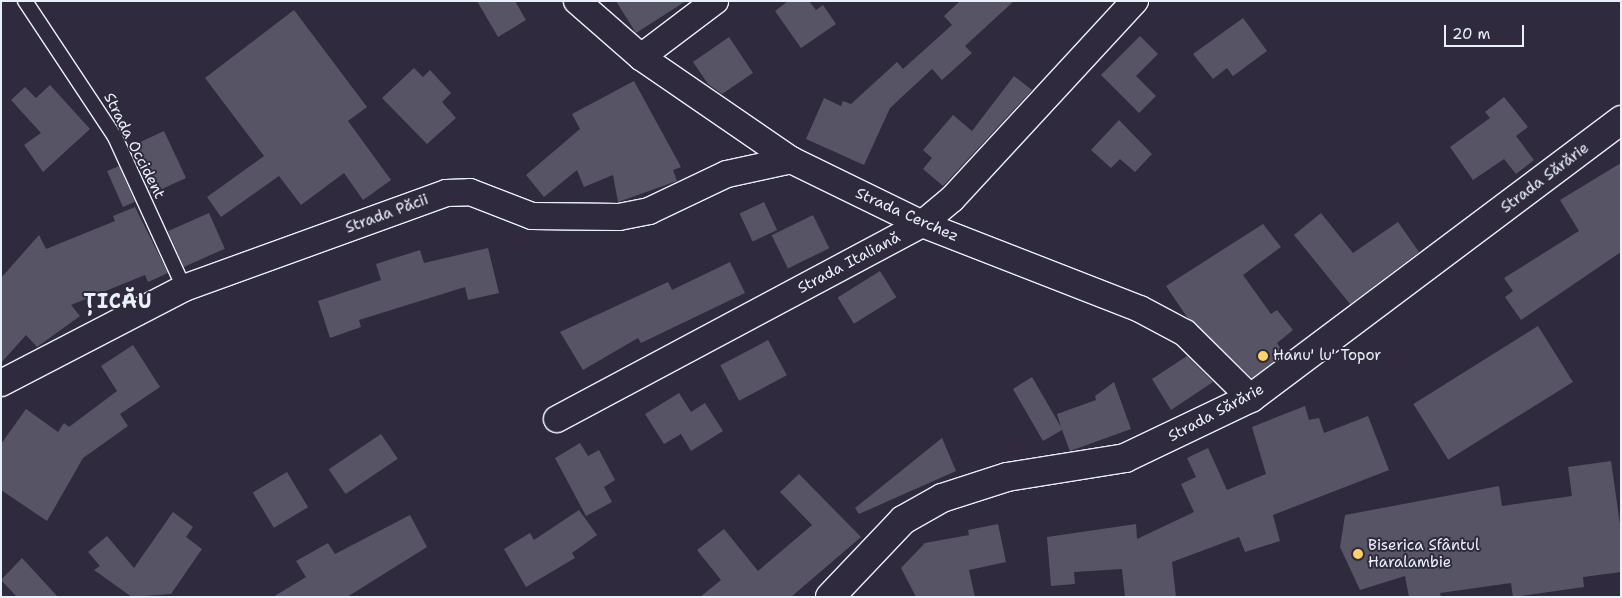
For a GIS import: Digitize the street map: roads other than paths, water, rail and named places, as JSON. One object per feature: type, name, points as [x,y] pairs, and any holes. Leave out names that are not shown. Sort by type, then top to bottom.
[{"type":"street","name":"Strada Cerchez","points":[[577,1],[641,57],[791,160],[922,224],[1140,309],[1185,333],[1251,398]]},
{"type":"street","points":[[641,57],[715,1]]},
{"type":"street","name":"Strada Italiană","points":[[557,419],[922,224],[952,199],[1135,1]]},
{"type":"street","name":"Strada Sărărie","points":[[830,597],[903,520],[942,498],[1007,477],[1125,458],[1251,398],[1621,120]]},
{"type":"street","name":"Strada Păcii","points":[[1,383],[184,288],[446,193],[470,192],[532,216],[619,217],[649,211],[727,174],[791,160]]},
{"type":"lane","name":"Strada Occident","points":[[25,1],[99,108],[184,288]]},
{"type":"place","name":"Hanu' lu' Topor","points":[[1263,356]]},
{"type":"place","name":"Biserica Sfântul Haralambie","points":[[1358,554]]},
{"type":"district","name":"ȚICĂU","points":[[118,301]]}]
